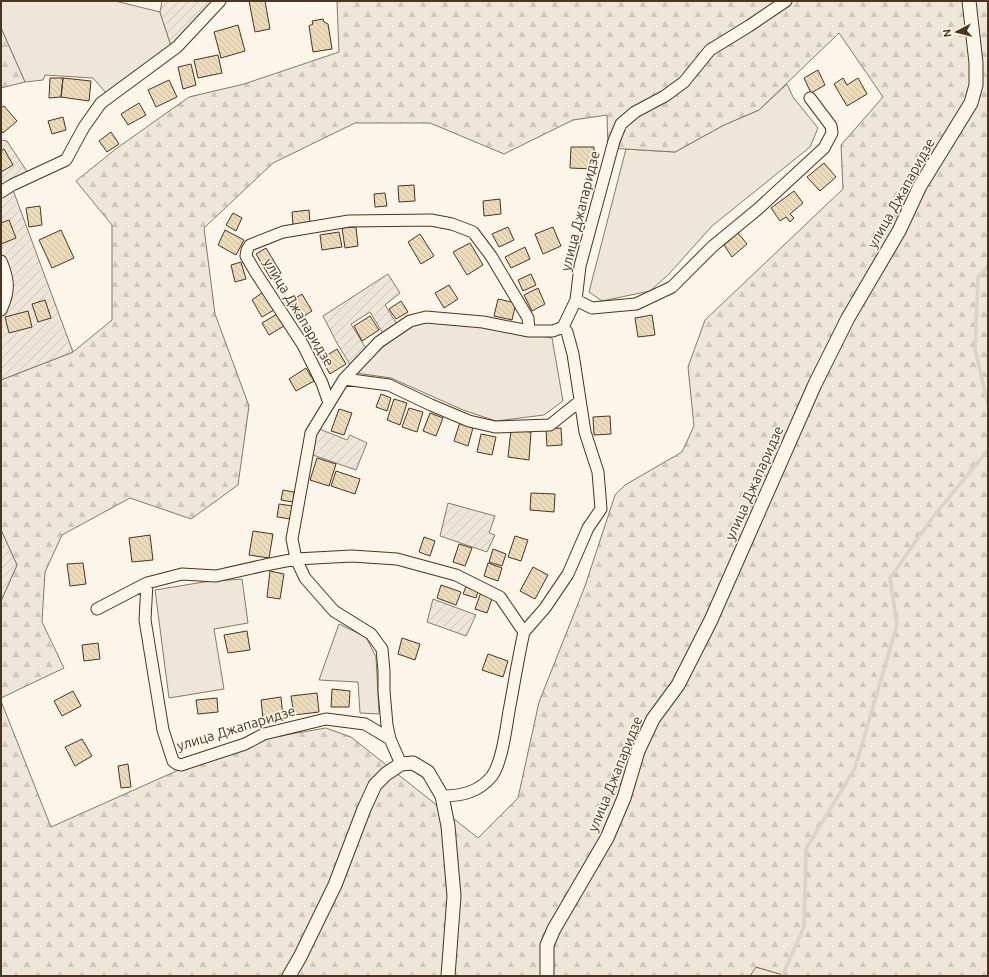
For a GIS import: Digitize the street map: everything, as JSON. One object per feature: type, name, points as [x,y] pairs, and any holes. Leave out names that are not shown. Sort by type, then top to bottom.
[{"type":"street","points":[[1,192],[12,185],[66,160],[84,127],[101,103],[177,48],[220,1]]},
{"type":"street","name":"улица Джапаридзе","points":[[402,764],[390,739],[387,725],[382,649],[371,634],[334,611],[305,578],[296,559],[292,539],[311,433],[344,379],[379,342],[410,321],[426,317],[483,322],[529,331],[553,331],[563,327],[576,300],[580,266],[614,141],[621,124],[635,112],[665,96],[684,82],[710,50],[750,26],[786,1]]},
{"type":"street","name":"улица Джапаридзе","points":[[547,976],[547,946],[554,929],[607,838],[624,798],[638,751],[654,719],[678,685],[710,620],[815,384],[848,318],[899,231],[920,186],[971,103],[976,85],[976,63],[969,1]]},
{"type":"street","points":[[576,300],[592,308],[636,304],[672,287],[713,246],[758,209],[824,148],[832,133],[831,126],[810,98]]},
{"type":"street","name":"улица Джапаридзе","points":[[329,403],[322,383],[303,345],[256,274],[246,256],[250,245],[283,232],[349,221],[431,220],[452,224],[473,232],[491,256],[528,318],[529,331]]},
{"type":"street","points":[[1,261],[8,285],[6,299],[1,310]]},
{"type":"street","points":[[442,796],[456,796],[471,792],[492,776],[502,754],[524,632],[545,608],[568,574],[588,528],[600,509],[598,472],[585,432],[573,354],[567,332],[563,327]]},
{"type":"street","name":"улица Джапаридзе","points":[[344,379],[389,385],[469,421],[495,427],[550,425],[580,401]]},
{"type":"street","points":[[97,609],[147,583],[182,574],[216,576],[296,559],[352,556],[397,559],[456,575],[500,597],[524,632]]},
{"type":"street","name":"улица Джапаридзе","points":[[147,583],[145,620],[159,706],[163,730],[174,761],[177,764],[181,765],[245,744],[264,734],[326,719],[365,724],[390,739]]},
{"type":"street","points":[[289,976],[300,957],[335,885],[364,808],[375,785],[386,774],[402,764],[413,763],[428,772],[442,796],[448,826],[454,896],[448,976]]},
{"type":"green space","points":[[1,1],[115,1],[160,12],[171,46],[107,94],[93,78],[45,75],[43,80],[25,82],[1,28]]},
{"type":"green space","points":[[162,1],[214,1],[171,46],[160,12]]},
{"type":"green space","points":[[988,1],[988,976],[787,976],[756,967],[750,976],[1,976],[1,701],[51,827],[239,743],[326,728],[351,737],[478,838],[518,798],[539,702],[585,586],[615,495],[625,485],[682,452],[694,426],[688,367],[705,320],[843,189],[841,145],[883,97],[839,33],[759,110],[724,125],[675,152],[608,148],[607,115],[573,120],[504,154],[430,123],[355,123],[273,163],[204,228],[215,314],[249,406],[238,485],[191,519],[130,498],[62,535],[45,572],[42,622],[64,668],[1,698],[1,601],[17,565],[1,530],[1,380],[73,352],[112,320],[112,225],[76,181],[117,148],[189,97],[244,84],[339,52],[337,2]]},
{"type":"green space","points":[[1,28],[25,82],[1,88]]},
{"type":"green space","points":[[787,84],[793,97],[818,128],[810,147],[712,226],[669,274],[650,291],[602,301],[589,292],[626,149],[675,152],[724,125],[759,110]]},
{"type":"green space","points":[[1,140],[7,141],[28,173],[10,182],[73,352],[1,380]]},
{"type":"green space","points":[[388,274],[400,293],[385,305],[398,326],[384,335],[370,312],[351,324],[367,350],[351,366],[323,316]]},
{"type":"green space","points":[[433,322],[482,327],[552,338],[563,401],[544,415],[496,421],[463,410],[391,378],[356,373],[385,345],[416,323]]},
{"type":"green space","points":[[317,428],[347,440],[350,435],[367,443],[356,470],[310,454]]},
{"type":"green space","points":[[448,503],[495,516],[489,533],[495,535],[487,552],[440,536]]},
{"type":"green space","points":[[1,530],[17,565],[1,601]]},
{"type":"green space","points":[[242,579],[248,623],[214,629],[224,689],[169,698],[155,590],[204,582]]},
{"type":"green space","points":[[433,599],[476,615],[466,636],[427,622]]},
{"type":"green space","points":[[339,624],[366,637],[376,657],[379,714],[360,713],[358,682],[319,680]]},
{"type":"green space","points":[[755,967],[787,976],[750,976]]},
{"type":"building","points":[[249,1],[265,1],[270,29],[255,32]]},
{"type":"building","points":[[323,19],[324,22],[328,24],[332,49],[313,52],[309,26],[313,24],[312,21]]},
{"type":"building","points":[[238,25],[245,51],[221,58],[214,32]]},
{"type":"building","points":[[218,55],[222,73],[198,78],[194,60]]},
{"type":"building","points":[[191,64],[196,85],[183,89],[178,67]]},
{"type":"building","points":[[818,70],[825,85],[811,93],[804,78]]},
{"type":"building","points":[[50,78],[63,78],[61,97],[49,98]]},
{"type":"building","points":[[63,78],[91,81],[89,101],[61,97]]},
{"type":"building","points":[[843,78],[847,85],[858,78],[867,94],[847,106],[834,84]]},
{"type":"building","points":[[169,80],[177,97],[156,107],[148,90]]},
{"type":"building","points":[[139,103],[146,115],[128,125],[121,114]]},
{"type":"building","points":[[4,106],[17,121],[3,133],[1,130],[1,108]]},
{"type":"building","points":[[63,117],[66,130],[52,134],[48,121]]},
{"type":"building","points":[[111,132],[119,144],[107,152],[99,141]]},
{"type":"building","points":[[571,147],[594,147],[594,169],[570,168]]},
{"type":"building","points":[[4,149],[13,165],[1,172],[1,151]]},
{"type":"building","points":[[824,163],[836,177],[820,191],[807,177]]},
{"type":"building","points":[[414,185],[415,201],[399,202],[398,186]]},
{"type":"building","points":[[794,191],[803,203],[790,214],[794,218],[790,222],[786,217],[780,221],[771,208]]},
{"type":"building","points":[[385,193],[387,206],[375,207],[374,194]]},
{"type":"building","points":[[500,199],[501,214],[484,216],[483,201]]},
{"type":"building","points":[[40,206],[42,225],[29,227],[26,208]]},
{"type":"building","points":[[309,210],[310,223],[293,225],[292,212]]},
{"type":"building","points":[[233,213],[242,218],[236,231],[226,225]]},
{"type":"building","points":[[9,220],[16,238],[1,244],[1,223]]},
{"type":"building","points":[[356,227],[358,246],[345,248],[342,228]]},
{"type":"building","points":[[508,227],[514,240],[499,247],[492,234]]},
{"type":"building","points":[[553,227],[561,246],[543,254],[535,234]]},
{"type":"building","points":[[61,230],[74,258],[52,268],[39,240]]},
{"type":"building","points":[[225,230],[244,240],[236,255],[218,245]]},
{"type":"building","points":[[339,232],[342,247],[322,250],[320,235]]},
{"type":"building","points":[[738,233],[747,244],[732,257],[724,245]]},
{"type":"building","points":[[420,234],[434,256],[421,264],[408,242]]},
{"type":"building","points":[[470,243],[483,265],[467,275],[453,252]]},
{"type":"building","points":[[525,247],[530,259],[511,268],[505,257]]},
{"type":"building","points":[[266,248],[281,273],[271,279],[256,254]]},
{"type":"building","points":[[241,262],[246,279],[235,282],[231,265]]},
{"type":"building","points":[[531,274],[536,285],[523,291],[518,280]]},
{"type":"building","points":[[449,285],[458,299],[444,308],[435,293]]},
{"type":"building","points":[[538,288],[545,304],[532,311],[524,295]]},
{"type":"building","points":[[263,292],[274,310],[262,317],[252,300]]},
{"type":"building","points":[[302,294],[312,311],[301,318],[291,301]]},
{"type":"building","points":[[498,299],[516,303],[512,320],[494,316]]},
{"type":"building","points":[[45,300],[51,318],[38,322],[32,304]]},
{"type":"building","points":[[401,301],[408,312],[396,319],[389,309]]},
{"type":"building","points":[[28,311],[32,327],[9,333],[5,317]]},
{"type":"building","points":[[277,314],[284,326],[269,335],[262,323]]},
{"type":"building","points":[[652,315],[655,335],[638,337],[635,318]]},
{"type":"building","points":[[370,316],[379,330],[362,341],[354,326]]},
{"type":"building","points":[[337,349],[346,364],[330,374],[321,359]]},
{"type":"building","points":[[306,368],[314,381],[296,391],[289,379]]},
{"type":"building","points":[[381,394],[391,398],[387,411],[376,407]]},
{"type":"building","points":[[394,399],[407,403],[400,425],[387,420]]},
{"type":"building","points":[[409,408],[423,412],[417,432],[402,427]]},
{"type":"building","points":[[339,409],[352,413],[344,435],[331,431]]},
{"type":"building","points":[[430,413],[443,418],[436,436],[423,431]]},
{"type":"building","points":[[610,416],[611,434],[594,435],[593,417]]},
{"type":"building","points":[[461,419],[474,424],[468,446],[454,441]]},
{"type":"building","points":[[561,428],[562,445],[547,446],[546,429]]},
{"type":"building","points":[[511,430],[531,432],[529,460],[508,457]]},
{"type":"building","points":[[481,434],[496,437],[492,455],[477,452]]},
{"type":"building","points":[[317,458],[336,464],[329,486],[310,480]]},
{"type":"building","points":[[336,471],[360,479],[355,494],[331,486]]},
{"type":"building","points":[[283,490],[294,492],[293,502],[281,500]]},
{"type":"building","points":[[531,493],[555,494],[554,512],[530,510]]},
{"type":"building","points":[[279,504],[293,506],[291,519],[277,517]]},
{"type":"building","points":[[253,531],[273,534],[269,558],[249,555]]},
{"type":"building","points":[[150,535],[153,560],[132,562],[129,538]]},
{"type":"building","points":[[515,536],[528,540],[521,561],[508,557]]},
{"type":"building","points":[[424,537],[435,541],[430,556],[419,552]]},
{"type":"building","points":[[459,544],[472,548],[465,566],[453,562]]},
{"type":"building","points":[[493,549],[506,554],[502,566],[489,562]]},
{"type":"building","points":[[83,563],[86,584],[70,586],[67,564]]},
{"type":"building","points":[[488,563],[502,568],[498,581],[484,576]]},
{"type":"building","points":[[533,567],[548,575],[535,599],[520,591]]},
{"type":"building","points":[[270,571],[284,574],[280,599],[267,597]]},
{"type":"building","points":[[467,584],[479,588],[476,598],[463,594]]},
{"type":"building","points":[[441,585],[461,592],[456,605],[437,598]]},
{"type":"building","points":[[481,592],[493,596],[487,613],[475,609]]},
{"type":"building","points":[[247,631],[250,650],[228,653],[224,635]]},
{"type":"building","points":[[402,638],[420,644],[415,660],[398,654]]},
{"type":"building","points":[[98,643],[100,659],[84,661],[82,645]]},
{"type":"building","points":[[488,654],[508,661],[503,677],[482,670]]},
{"type":"building","points":[[332,689],[350,691],[349,707],[331,707]]},
{"type":"building","points":[[73,691],[81,706],[62,716],[54,701]]},
{"type":"building","points":[[317,693],[319,712],[294,715],[291,696]]},
{"type":"building","points":[[281,697],[283,717],[263,719],[261,700]]},
{"type":"building","points":[[217,698],[218,712],[198,714],[196,700]]},
{"type":"building","points":[[82,739],[92,756],[75,766],[65,747]]},
{"type":"building","points":[[128,764],[131,787],[121,788],[118,766]]},
{"type":"waterway","points":[[988,266],[978,277],[975,349],[988,405]]},
{"type":"waterway","points":[[782,976],[804,927],[806,849],[855,768],[897,625],[890,578],[933,517],[988,450]]}]
